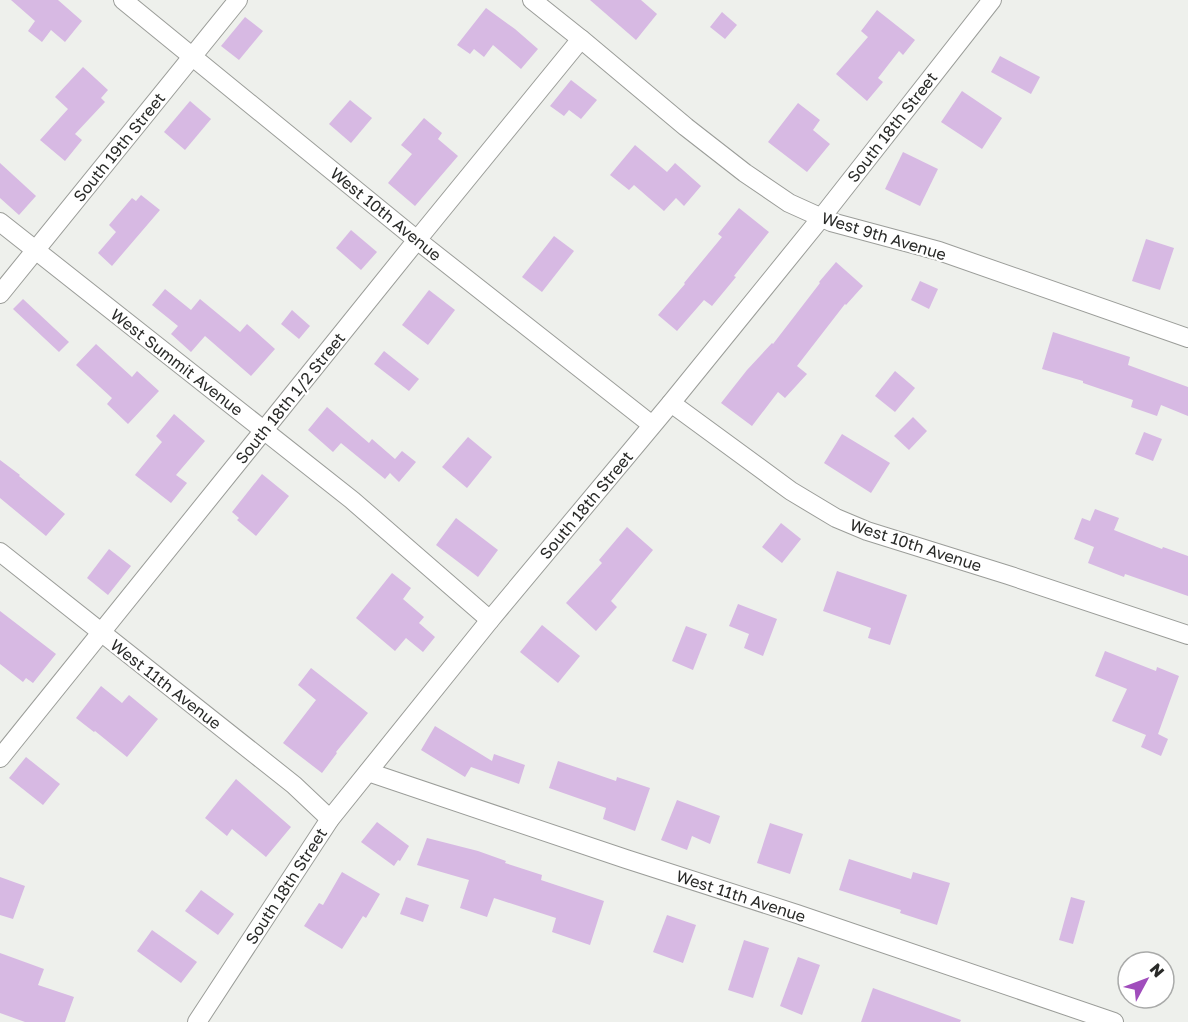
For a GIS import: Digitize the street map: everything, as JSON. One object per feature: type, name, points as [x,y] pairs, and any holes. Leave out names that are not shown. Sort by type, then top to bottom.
[{"type":"street","name":"West 10th Avenue","points":[[123,0],[417,240],[652,425]]},
{"type":"street","name":"South 19th Street","points":[[0,294],[238,0]]},
{"type":"street","name":"West 9th Avenue","points":[[532,0],[686,127],[745,173],[789,203],[831,222],[939,251],[1188,338]]},
{"type":"street","name":"South 18th Street","points":[[197,1022],[330,819],[490,620],[821,218],[992,0]]},
{"type":"street","name":"South 18th 1/2 Street","points":[[0,758],[581,39]]},
{"type":"street","name":"West Summit Avenue","points":[[0,222],[352,500],[490,620]]},
{"type":"street","name":"West 10th Avenue","points":[[670,403],[791,491],[836,518],[867,531],[1188,635]]},
{"type":"street","name":"West 11th Avenue","points":[[0,552],[294,786],[330,819]]},
{"type":"street","name":"West 11th Avenue","points":[[368,772],[1114,1022]]},
{"type":"building","points":[[11,0],[58,0],[82,21],[65,42],[51,30],[42,42],[28,31],[35,21]]},
{"type":"building","points":[[590,0],[641,0],[657,14],[636,40]]},
{"type":"building","points":[[486,8],[538,49],[521,69],[493,45],[484,57],[474,49],[470,54],[457,45]]},
{"type":"building","points":[[877,10],[915,40],[903,55],[899,51],[878,78],[883,82],[867,101],[836,74],[868,37],[861,31]]},
{"type":"building","points":[[722,12],[737,25],[725,39],[710,27]]},
{"type":"building","points":[[245,17],[263,31],[239,60],[221,46]]},
{"type":"building","points":[[1000,56],[1040,77],[1031,94],[991,72]]},
{"type":"building","points":[[83,67],[108,90],[101,98],[105,102],[75,134],[82,140],[65,161],[40,140],[68,109],[55,97]]},
{"type":"building","points":[[571,80],[597,100],[581,119],[569,110],[564,116],[550,106]]},
{"type":"building","points":[[962,91],[1002,118],[982,149],[941,122]]},
{"type":"building","points":[[350,100],[372,118],[351,143],[329,124]]},
{"type":"building","points":[[190,101],[211,119],[185,150],[164,132]]},
{"type":"building","points":[[798,103],[820,120],[813,130],[830,144],[807,172],[768,142]]},
{"type":"building","points":[[424,118],[442,133],[438,139],[458,156],[415,206],[388,183],[412,154],[401,145]]},
{"type":"building","points":[[635,145],[667,172],[675,163],[701,186],[684,206],[676,198],[664,211],[634,185],[629,190],[610,175]]},
{"type":"building","points":[[903,152],[938,169],[920,206],[885,189]]},
{"type":"building","points":[[0,163],[36,196],[19,215],[0,198]]},
{"type":"building","points":[[141,195],[160,210],[112,266],[98,253],[116,232],[109,225],[132,198],[136,201]]},
{"type":"building","points":[[739,208],[769,232],[712,306],[704,300],[677,331],[658,315],[722,237],[718,234]]},
{"type":"building","points":[[351,230],[377,252],[361,270],[336,248]]},
{"type":"building","points":[[554,236],[574,251],[542,292],[522,277]]},
{"type":"building","points":[[1146,239],[1174,248],[1160,290],[1132,281]]},
{"type":"building","points":[[836,262],[863,286],[845,304],[797,366],[807,374],[785,398],[778,392],[752,426],[721,403],[747,370],[773,344]]},
{"type":"building","points":[[920,281],[938,289],[929,309],[911,300]]},
{"type":"building","points":[[165,289],[191,310],[200,299],[240,332],[247,324],[275,349],[251,376],[205,336],[191,352],[171,334],[178,326],[152,305]]},
{"type":"building","points":[[429,290],[455,310],[428,345],[402,325]]},
{"type":"building","points":[[23,299],[69,342],[59,352],[13,309]]},
{"type":"building","points":[[292,310],[310,326],[299,339],[281,324]]},
{"type":"building","points":[[1053,332],[1130,357],[1128,365],[1188,387],[1188,416],[1161,405],[1157,416],[1131,407],[1133,400],[1083,383],[1083,381],[1042,369]]},
{"type":"building","points":[[96,344],[132,377],[137,371],[159,391],[128,424],[107,404],[112,398],[76,365]]},
{"type":"building","points":[[384,351],[419,379],[409,391],[374,364]]},
{"type":"building","points":[[895,371],[915,388],[895,412],[875,396]]},
{"type":"building","points":[[327,407],[369,443],[372,439],[395,459],[402,451],[416,462],[399,482],[390,473],[385,479],[341,443],[333,452],[308,430]]},
{"type":"building","points":[[174,414],[205,441],[176,475],[187,483],[171,503],[135,475],[162,442],[156,436]]},
{"type":"building","points":[[913,417],[927,431],[909,450],[894,436]]},
{"type":"building","points":[[1144,432],[1162,439],[1153,461],[1135,454]]},
{"type":"building","points":[[842,434],[890,463],[871,493],[824,463]]},
{"type":"building","points":[[468,437],[492,457],[467,488],[442,467]]},
{"type":"building","points":[[0,460],[65,514],[46,536],[0,498]]},
{"type":"building","points":[[262,474],[289,496],[256,536],[237,520],[239,518],[232,512]]},
{"type":"building","points":[[1095,509],[1119,518],[1114,530],[1162,549],[1163,547],[1188,556],[1188,596],[1125,574],[1124,577],[1088,563],[1094,547],[1074,539],[1082,518],[1090,521]]},
{"type":"building","points":[[456,518],[498,550],[478,577],[436,545]]},
{"type":"building","points":[[781,523],[801,539],[782,563],[762,547]]},
{"type":"building","points":[[627,527],[653,550],[611,601],[617,607],[596,631],[566,603],[602,563],[599,560]]},
{"type":"building","points":[[109,549],[131,566],[108,595],[87,578]]},
{"type":"building","points":[[837,571],[907,595],[890,645],[868,638],[871,628],[823,611]]},
{"type":"building","points":[[392,573],[411,588],[403,599],[424,617],[419,623],[435,637],[423,652],[406,638],[395,651],[356,618]]},
{"type":"building","points":[[738,604],[777,619],[763,656],[744,648],[749,634],[729,626]]},
{"type":"building","points":[[0,611],[56,654],[33,683],[26,678],[23,682],[0,664]]},
{"type":"building","points":[[542,625],[580,656],[558,683],[520,652]]},
{"type":"building","points":[[686,626],[707,634],[693,670],[672,661]]},
{"type":"building","points":[[1105,651],[1156,671],[1157,667],[1179,676],[1158,734],[1168,739],[1161,756],[1141,747],[1146,735],[1112,721],[1127,689],[1095,676]]},
{"type":"building","points":[[311,668],[368,713],[322,773],[283,743],[316,700],[298,685]]},
{"type":"building","points":[[101,686],[122,703],[129,695],[158,719],[127,757],[76,718]]},
{"type":"building","points":[[435,726],[492,761],[494,754],[525,765],[519,784],[471,767],[465,777],[421,750]]},
{"type":"building","points":[[26,757],[60,784],[43,805],[9,778]]},
{"type":"building","points":[[558,761],[616,781],[617,777],[650,788],[635,831],[603,819],[606,808],[549,788]]},
{"type":"building","points":[[236,779],[291,827],[266,857],[232,829],[227,836],[205,818]]},
{"type":"building","points":[[677,800],[720,816],[710,844],[692,836],[687,850],[661,840]]},
{"type":"building","points":[[377,822],[409,846],[394,866],[361,842]]},
{"type":"building","points":[[770,823],[803,834],[790,874],[757,863]]},
{"type":"building","points":[[427,838],[478,851],[542,875],[541,880],[604,901],[590,945],[552,932],[556,918],[494,898],[487,917],[460,908],[469,880],[417,865]]},
{"type":"building","points":[[849,859],[911,879],[913,872],[950,883],[937,925],[900,913],[901,910],[839,890]]},
{"type":"building","points":[[342,872],[380,894],[366,918],[363,916],[342,949],[304,926],[319,903],[323,905]]},
{"type":"building","points":[[0,877],[25,886],[13,919],[0,915]]},
{"type":"building","points":[[201,890],[234,914],[218,935],[185,911]]},
{"type":"building","points":[[406,897],[429,905],[423,922],[400,914]]},
{"type":"building","points":[[1071,897],[1085,901],[1073,944],[1059,940]]},
{"type":"building","points":[[667,915],[696,925],[683,963],[653,952]]},
{"type":"building","points":[[152,930],[197,962],[181,983],[137,951]]},
{"type":"building","points":[[744,940],[769,948],[753,998],[728,990]]},
{"type":"building","points":[[0,953],[44,969],[38,985],[74,997],[65,1022],[25,1022],[0,1013]]},
{"type":"building","points":[[798,957],[820,965],[802,1015],[780,1006]]},
{"type":"building","points":[[873,988],[961,1020],[960,1022],[861,1022]]}]
